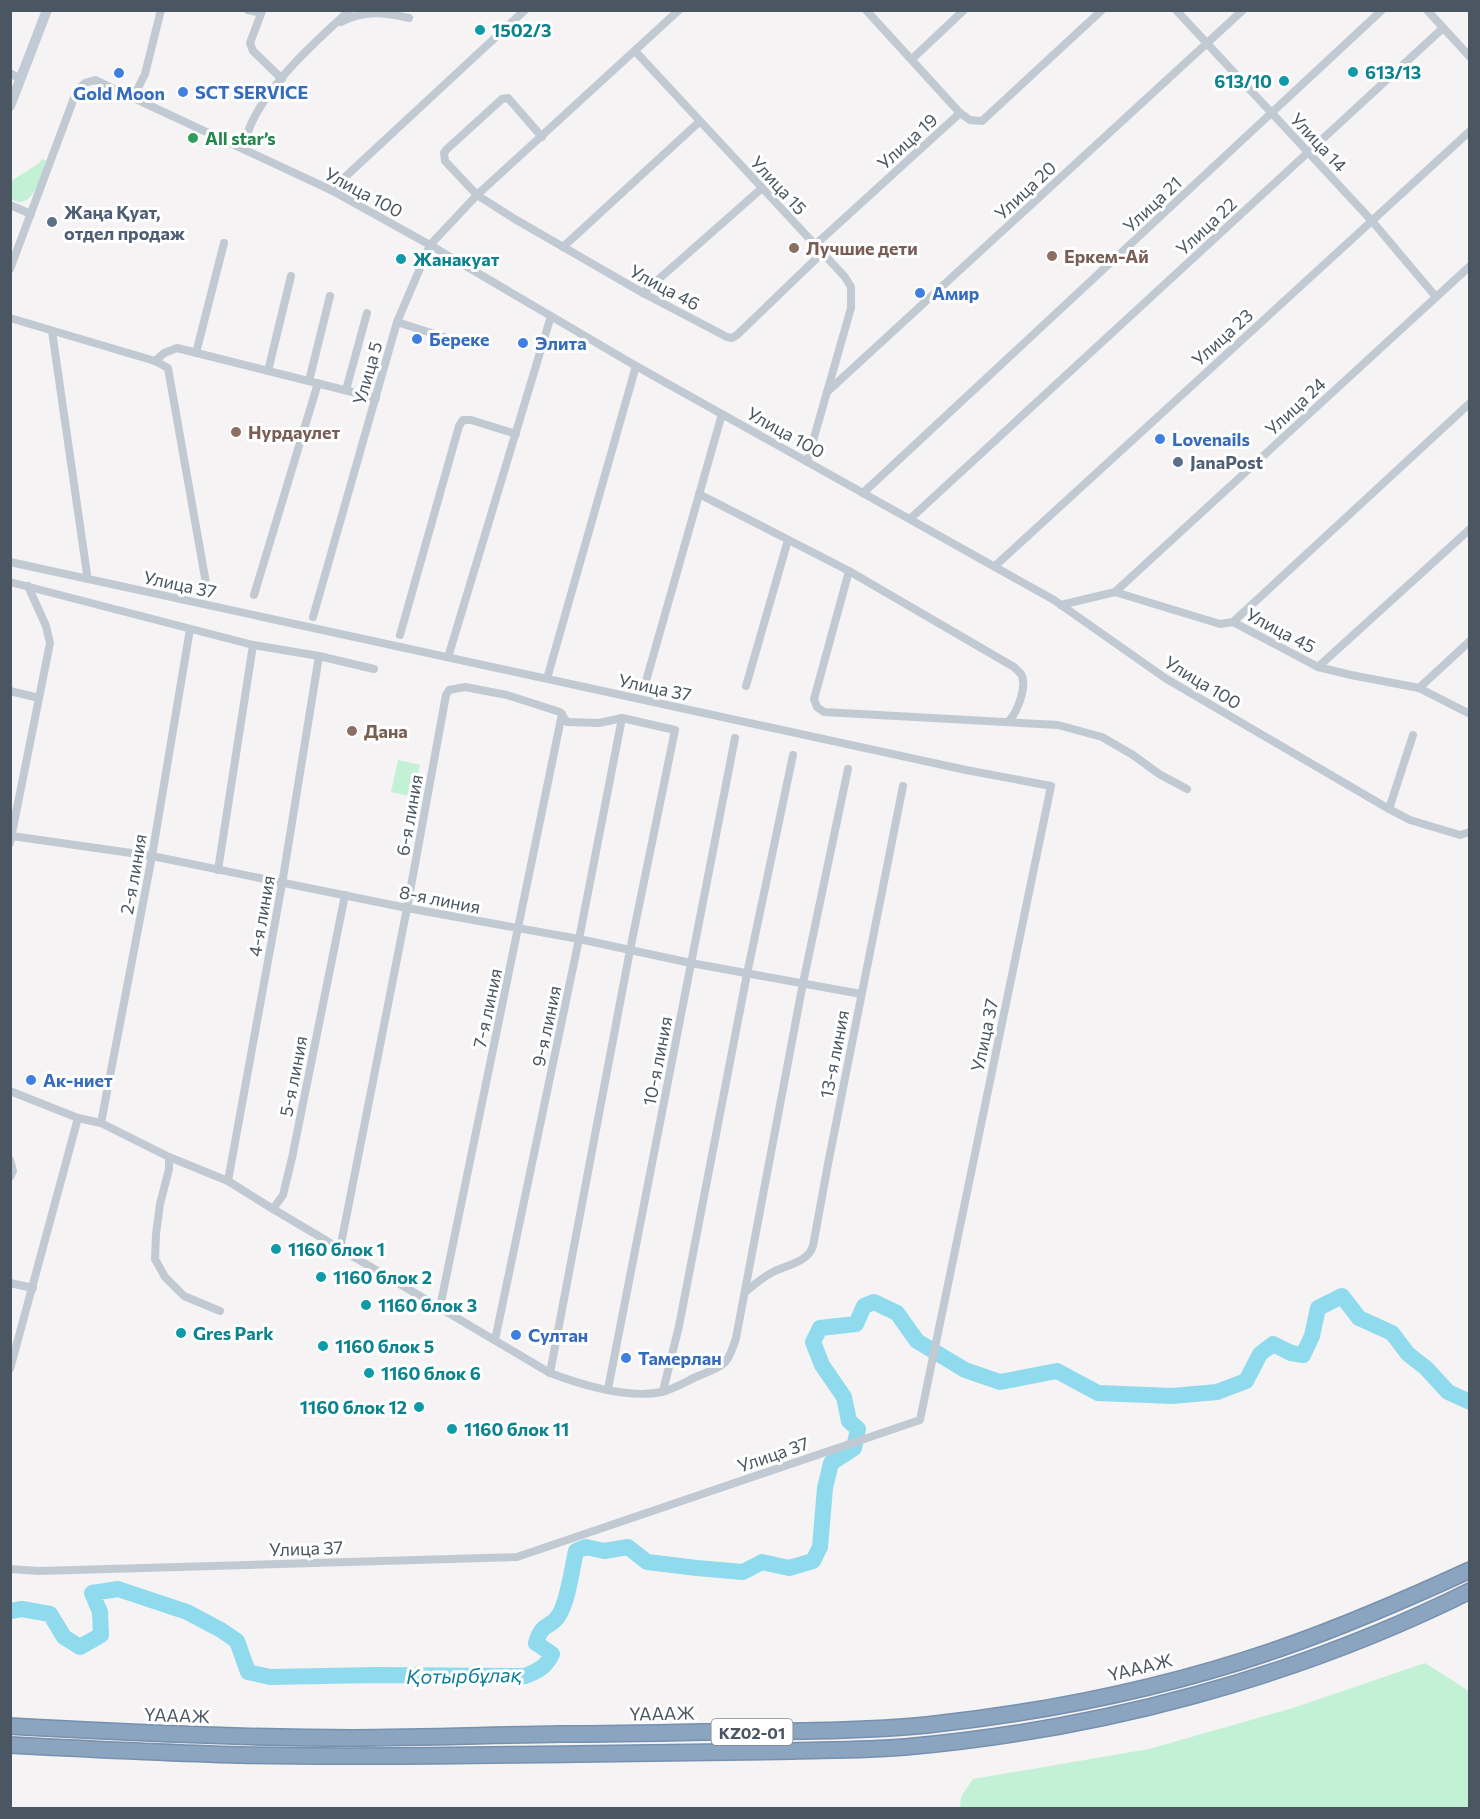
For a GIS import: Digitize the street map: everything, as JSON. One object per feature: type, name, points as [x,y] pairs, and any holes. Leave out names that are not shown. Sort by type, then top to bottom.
[{"type":"highway","name":"ҮАААЖ","points":[[10,1726],[199,1736],[353,1738],[763,1732],[927,1725],[988,1717],[1110,1695],[1194,1674],[1281,1648],[1336,1628],[1470,1570]]},
{"type":"highway","name":"ҮАААЖ","points":[[10,1745],[241,1755],[743,1752],[905,1747],[1024,1731],[1126,1712],[1214,1690],[1345,1646],[1410,1620],[1470,1591]]},
{"type":"main road","points":[[10,106],[15,76],[47,10]]},
{"type":"street","points":[[133,98],[145,74],[162,10]]},
{"type":"street","points":[[248,10],[262,11],[250,43],[253,51],[282,79]]},
{"type":"street","points":[[242,148],[253,121],[268,96],[308,48],[350,10]]},
{"type":"street","points":[[331,190],[525,10]]},
{"type":"street","points":[[430,245],[477,195],[679,10]]},
{"type":"street","points":[[866,10],[960,113]]},
{"type":"street","points":[[912,59],[964,10]]},
{"type":"street","name":"Улица 19","points":[[815,245],[960,113],[970,120],[982,121],[1102,10]]},
{"type":"street","name":"Улица 14","points":[[1176,10],[1372,221],[1436,297]]},
{"type":"street","name":"Улица 20","points":[[827,392],[1242,10]]},
{"type":"street","name":"Улица 21","points":[[863,493],[1382,10]]},
{"type":"street","points":[[1427,10],[1470,57]]},
{"type":"street","points":[[333,26],[353,16],[376,12],[409,18]]},
{"type":"street","name":"Улица 22","points":[[911,519],[1443,28]]},
{"type":"street","name":"Улица 15","points":[[635,51],[845,277],[851,287],[853,296],[807,462]]},
{"type":"street","name":"Улица 100","points":[[31,214],[77,90],[85,83],[95,80],[331,190],[430,245],[636,366],[1062,605],[1165,678],[1389,809],[1410,820],[1460,835],[1470,832]]},
{"type":"street","name":"Улица 46","points":[[542,137],[508,98],[502,99],[447,148],[444,153],[445,161],[477,195],[513,218],[643,293],[732,338],[822,253]]},
{"type":"street","points":[[563,247],[699,122]]},
{"type":"street","name":"Улица 23","points":[[995,566],[1470,131]]},
{"type":"street","points":[[643,293],[761,189]]},
{"type":"street","points":[[10,205],[31,214],[10,269]]},
{"type":"street","points":[[196,353],[225,243]]},
{"type":"street","name":"Улица 5","points":[[313,617],[397,322],[430,245]]},
{"type":"street","name":"Улица 24","points":[[1115,592],[1470,266]]},
{"type":"street","points":[[268,371],[291,276]]},
{"type":"street","points":[[309,381],[330,296]]},
{"type":"street","points":[[346,390],[367,313]]},
{"type":"street","points":[[449,654],[551,316]]},
{"type":"street","points":[[10,318],[165,365],[170,373],[207,589]]},
{"type":"street","points":[[397,322],[447,338]]},
{"type":"street","points":[[52,332],[87,574]]},
{"type":"street","points":[[156,361],[164,353],[173,349],[376,398]]},
{"type":"street","points":[[548,675],[636,366]]},
{"type":"street","points":[[254,595],[318,383]]},
{"type":"street","points":[[1233,622],[1470,404]]},
{"type":"street","points":[[644,688],[722,414]]},
{"type":"street","points":[[400,634],[459,426],[463,420],[471,420],[516,434]]},
{"type":"street","points":[[699,494],[849,571],[1014,667],[1021,673],[1023,687],[1015,712],[1009,721]]},
{"type":"street","points":[[1318,667],[1470,529]]},
{"type":"street","points":[[746,686],[788,540]]},
{"type":"street","name":"Улица 37","points":[[10,562],[966,770],[1051,786],[920,1420],[517,1557],[39,1571],[10,1569]]},
{"type":"street","points":[[849,571],[814,699],[817,707],[824,712],[1058,725],[1102,737],[1159,774],[1187,789]]},
{"type":"street","points":[[10,582],[190,630],[374,669]]},
{"type":"street","points":[[11,839],[50,643],[46,626],[28,586]]},
{"type":"street","points":[[1062,605],[1115,592]]},
{"type":"street","name":"Улица 45","points":[[1115,592],[1220,624],[1233,622],[1318,667],[1419,688],[1470,714]]},
{"type":"street","name":"2-я линия","points":[[101,1123],[152,856],[190,630]]},
{"type":"street","points":[[1419,688],[1470,642]]},
{"type":"street","points":[[218,870],[253,645]]},
{"type":"street","name":"4-я линия","points":[[228,1181],[282,884],[319,656]]},
{"type":"street","name":"6-я линия","points":[[340,1249],[407,909],[446,695],[449,690],[465,687],[507,696],[560,712],[567,722],[599,723],[622,718],[675,730],[630,950]]},
{"type":"street","points":[[10,691],[39,698]]},
{"type":"street","name":"7-я линия","points":[[440,1307],[562,714]]},
{"type":"street","name":"9-я линия","points":[[495,1340],[579,939],[622,718]]},
{"type":"street","points":[[1389,809],[1413,735]]},
{"type":"street","name":"10-я линия","points":[[608,1389],[735,738]]},
{"type":"street","points":[[663,1392],[679,1326],[792,755]]},
{"type":"street","points":[[10,1091],[78,1118],[101,1123],[169,1157],[228,1181],[550,1373],[575,1382],[634,1394],[663,1392],[726,1364],[734,1346],[803,983],[848,769]]},
{"type":"street","name":"13-я линия","points":[[745,1292],[772,1272],[806,1258],[811,1253],[903,786]]},
{"type":"street","name":"8-я линия","points":[[11,839],[152,856],[407,909],[579,939],[747,974],[861,994]]},
{"type":"street","name":"5-я линия","points":[[273,1209],[283,1195],[292,1158],[345,895]]},
{"type":"street","points":[[550,1373],[630,950]]},
{"type":"street","points":[[10,1370],[78,1118]]},
{"type":"street","points":[[169,1157],[160,1204],[155,1259],[165,1277],[184,1296],[220,1311]]},
{"type":"street","points":[[10,1160],[13,1172],[10,1177]]},
{"type":"street","points":[[10,1283],[33,1288]]},
{"type":"green space","points":[[42,159],[46,161],[34,192],[25,201],[11,199],[11,181]]},
{"type":"green space","points":[[398,760],[420,765],[413,797],[391,792]]},
{"type":"green space","points":[[1425,1663],[1469,1691],[1469,1808],[960,1808],[961,1797],[973,1779],[1149,1749],[1293,1708]]},
{"type":"waterway","name":"Қотырбұлақ","points":[[10,1611],[22,1609],[50,1614],[64,1637],[80,1647],[101,1635],[100,1612],[92,1593],[118,1589],[187,1612],[221,1630],[237,1641],[248,1672],[270,1677],[525,1676],[541,1668],[552,1654],[536,1643],[538,1636],[559,1615],[567,1593],[576,1551],[586,1547],[604,1551],[628,1547],[647,1562],[743,1572],[762,1562],[789,1568],[813,1561],[820,1547],[825,1488],[831,1463],[854,1448],[858,1429],[849,1421],[844,1397],[822,1365],[813,1342],[820,1328],[856,1324],[864,1306],[874,1302],[897,1313],[917,1341],[965,1370],[1000,1382],[1057,1371],[1098,1393],[1172,1396],[1217,1392],[1246,1381],[1260,1354],[1273,1344],[1291,1353],[1303,1355],[1312,1336],[1318,1308],[1342,1296],[1359,1318],[1392,1333],[1408,1354],[1426,1368],[1448,1392],[1470,1402]]},
{"type":"place","name":"1502/3","points":[[480,30]]},
{"type":"place","name":"613/13","points":[[1353,72]]},
{"type":"place","name":"Gold Moon","points":[[119,73]]},
{"type":"place","name":"613/10","points":[[1284,81]]},
{"type":"place","name":"SCT SERVICE","points":[[183,92]]},
{"type":"place","name":"All star’s","points":[[193,138]]},
{"type":"place","name":"Жаңа Қуат, отдел продаж","points":[[52,222]]},
{"type":"place","name":"Лучшие дети","points":[[794,248]]},
{"type":"place","name":"Еркем-Ай","points":[[1052,256]]},
{"type":"place","name":"Жанакуат","points":[[401,259]]},
{"type":"place","name":"Амир","points":[[920,293]]},
{"type":"place","name":"Береке","points":[[417,339]]},
{"type":"place","name":"Элита","points":[[523,343]]},
{"type":"place","name":"Нурдаулет","points":[[236,432]]},
{"type":"place","name":"Lovenails","points":[[1160,439]]},
{"type":"place","name":"JanaPost","points":[[1178,462]]},
{"type":"place","name":"Дана","points":[[352,731]]},
{"type":"place","name":"Ак-ниет","points":[[31,1080]]},
{"type":"place","name":"1160 блок 1","points":[[276,1249]]},
{"type":"place","name":"1160 блок 2","points":[[321,1277]]},
{"type":"place","name":"1160 блок 3","points":[[366,1305]]},
{"type":"place","name":"Gres Park","points":[[181,1333]]},
{"type":"place","name":"Султан","points":[[516,1335]]},
{"type":"place","name":"1160 блок 5","points":[[323,1346]]},
{"type":"place","name":"Тамерлан","points":[[626,1358]]},
{"type":"place","name":"1160 блок 6","points":[[369,1373]]},
{"type":"place","name":"1160 блок 12","points":[[419,1407]]},
{"type":"place","name":"1160 блок 11","points":[[452,1429]]}]
